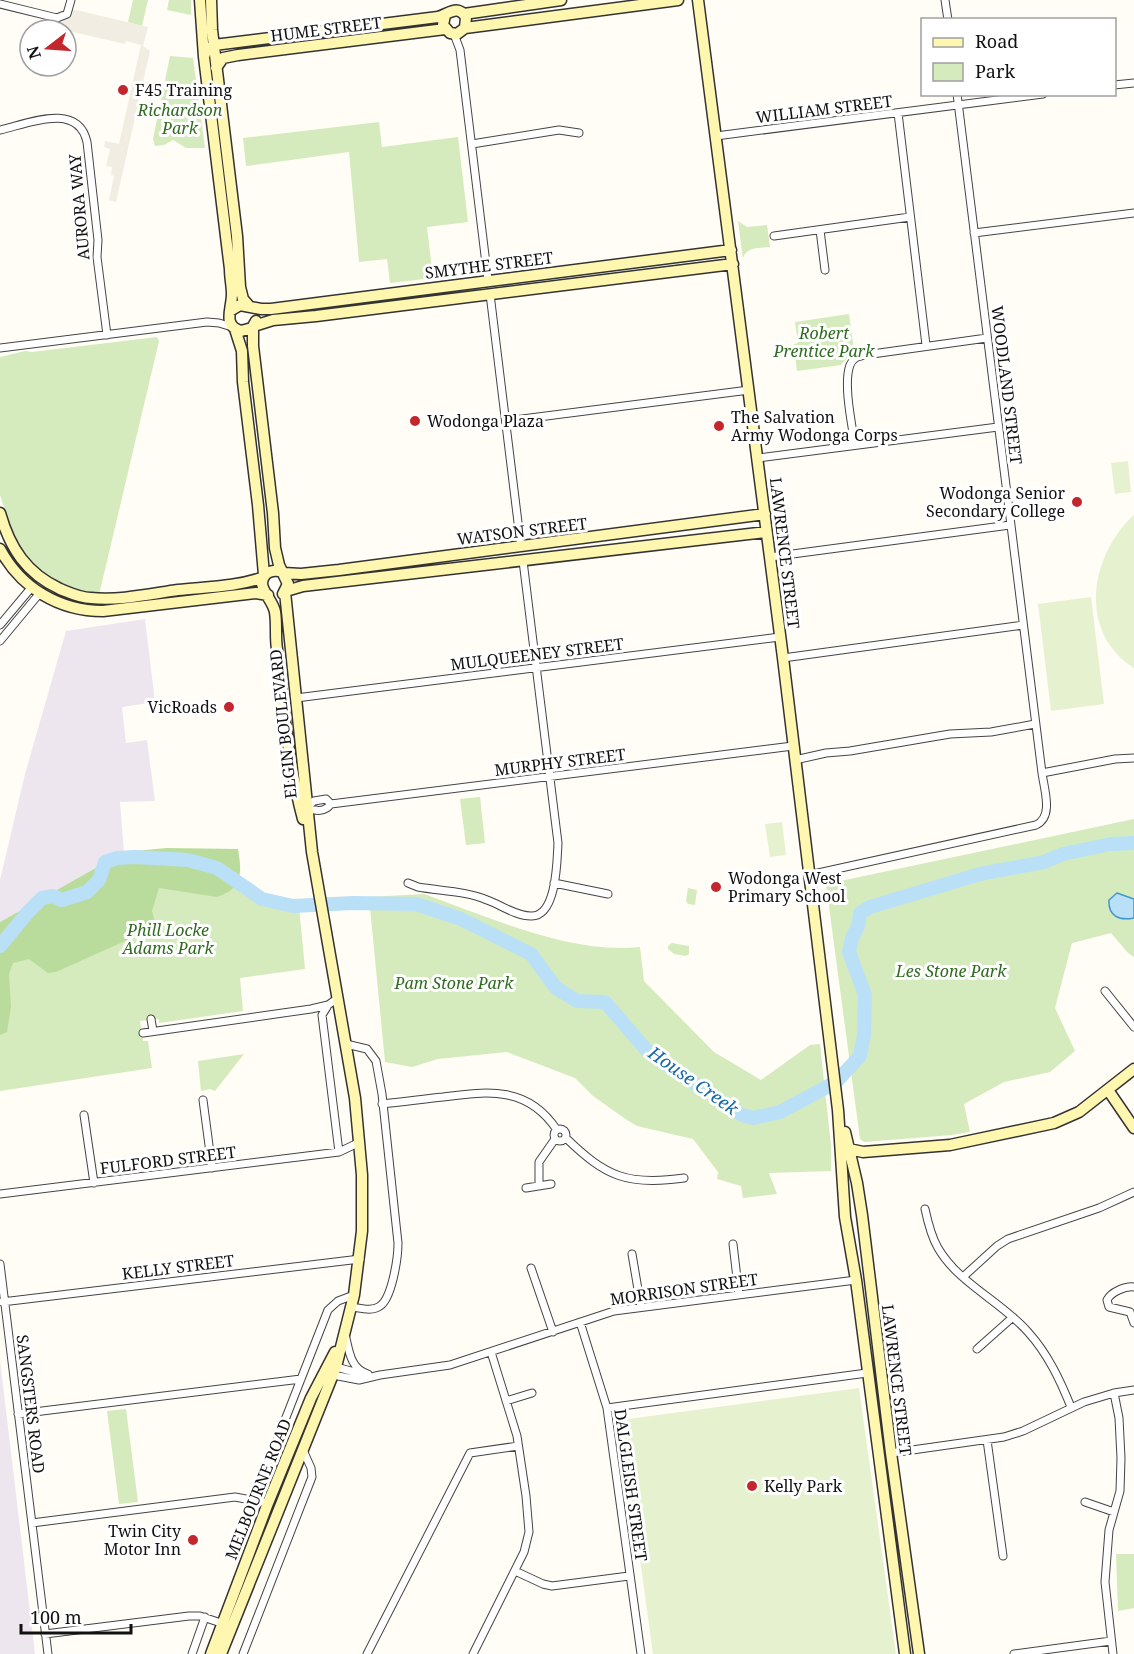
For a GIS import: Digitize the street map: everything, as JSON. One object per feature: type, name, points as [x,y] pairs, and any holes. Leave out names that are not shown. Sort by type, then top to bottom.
[{"type":"main road","points":[[200,0],[204,57],[230,269],[232,297],[229,319],[242,351],[243,382],[264,558],[262,586],[268,595]]},
{"type":"main road","points":[[0,549],[17,574],[35,591],[81,610],[103,611],[254,593],[277,597],[285,592],[288,584],[274,545],[273,513],[253,346],[256,316],[243,299],[240,287],[238,250],[216,68],[211,0]]},
{"type":"main road","points":[[445,15],[443,22],[457,31],[467,21],[460,9],[522,6],[561,0]]},
{"type":"main road","name":"HUME STREET","points":[[216,68],[220,60],[225,57],[390,36],[457,31],[610,4],[675,0]]},
{"type":"main road","name":"LAWRENCE STREET","points":[[698,0],[758,458],[838,1110],[862,1215],[880,1371],[919,1654]]},
{"type":"main road","points":[[522,6],[524,19]]},
{"type":"main road","name":"HUME STREET","points":[[214,45],[445,15],[460,9]]},
{"type":"main road","points":[[388,23],[390,36]]},
{"type":"main road","points":[[347,29],[348,41]]},
{"type":"main road","points":[[284,36],[286,48]]},
{"type":"main road","points":[[204,57],[206,51],[214,45]]},
{"type":"main road","name":"SMYTHE STREET","points":[[251,307],[268,309],[731,250]]},
{"type":"main road","points":[[680,256],[682,270]]},
{"type":"main road","name":"SMYTHE STREET","points":[[254,327],[273,320],[733,264]]},
{"type":"main road","points":[[533,275],[536,288]]},
{"type":"main road","points":[[489,280],[490,294]]},
{"type":"main road","points":[[459,284],[461,298]]},
{"type":"main road","points":[[357,297],[359,310]]},
{"type":"main road","points":[[314,303],[316,316]]},
{"type":"main road","points":[[230,311],[240,305],[251,307]]},
{"type":"main road","points":[[234,328],[243,331],[254,327]]},
{"type":"main road","points":[[0,513],[16,552],[33,573],[43,581],[83,597],[104,599],[159,593],[245,582],[264,576],[273,570],[283,573]]},
{"type":"main road","name":"WATSON STREET","points":[[283,573],[301,574],[339,570],[765,514]]},
{"type":"main road","points":[[731,519],[732,535]]},
{"type":"main road","name":"WATSON STREET","points":[[285,592],[297,587],[766,532]]},
{"type":"main road","points":[[548,543],[550,557]]},
{"type":"main road","points":[[521,546],[523,561]]},
{"type":"main road","points":[[496,550],[498,564]]},
{"type":"main road","points":[[385,564],[386,578]]},
{"type":"main road","points":[[339,570],[340,583]]},
{"type":"main road","points":[[35,591],[43,581]]},
{"type":"main road","name":"ELGIN BOULEVARD","points":[[285,592],[299,723],[300,782]]},
{"type":"main road","points":[[159,593],[162,605]]},
{"type":"main road","name":"ELGIN BOULEVARD","points":[[268,595],[275,613],[276,645],[286,730],[300,782],[319,891]]},
{"type":"main road","points":[[103,611],[104,599]]},
{"type":"main road","points":[[286,730],[296,728],[299,723]]},
{"type":"main road","name":"MELBOURNE ROAD","points":[[221,1654],[297,1454],[314,1390],[332,1369],[344,1336],[360,1259],[362,1221],[360,1142],[346,1044],[335,1001],[319,891]]},
{"type":"main road","points":[[848,1154],[950,1145],[1032,1129],[1069,1118],[1134,1069]]},
{"type":"main road","points":[[1108,1090],[1134,1128]]},
{"type":"main road","name":"LAWRENCE STREET","points":[[848,1154],[845,1217],[856,1280],[905,1654]]},
{"type":"main road","points":[[856,1280],[869,1278]]},
{"type":"main road","points":[[867,1373],[880,1371]]},
{"type":"main road","points":[[878,1455],[891,1453]]},
{"type":"main road","name":"MELBOURNE ROAD","points":[[211,1654],[268,1503],[297,1454]]},
{"type":"main road","points":[[890,1539],[902,1537]]},
{"type":"main road","points":[[221,1623],[234,1624]]},
{"type":"street","points":[[0,4],[57,18],[64,17],[71,0]]},
{"type":"street","points":[[945,0],[948,18]]},
{"type":"street","points":[[457,31],[489,280]]},
{"type":"street","points":[[1116,85],[1134,83]]},
{"type":"street","name":"WOODLAND STREET","points":[[809,875],[1036,825],[1044,821],[1046,810],[1042,773],[957,96]]},
{"type":"street","name":"WILLIAM STREET","points":[[716,136],[1028,96]]},
{"type":"street","points":[[898,113],[926,345]]},
{"type":"street","name":"AURORA WAY","points":[[0,130],[33,121],[62,118],[73,121],[84,132],[87,142],[98,240],[97,257],[107,335]]},
{"type":"street","points":[[471,144],[559,130],[579,133]]},
{"type":"street","points":[[974,233],[1134,213]]},
{"type":"street","points":[[774,236],[910,218]]},
{"type":"street","points":[[820,230],[825,270]]},
{"type":"street","points":[[490,294],[521,546]]},
{"type":"street","points":[[0,348],[207,322],[218,319],[230,311]]},
{"type":"street","points":[[207,322],[234,328]]},
{"type":"street","points":[[855,445],[848,384],[850,365],[854,359],[865,355],[926,345],[987,338]]},
{"type":"street","points":[[507,421],[749,390]]},
{"type":"street","points":[[758,458],[998,426]]},
{"type":"street","points":[[770,557],[1010,525]]},
{"type":"street","points":[[408,883],[418,887],[486,899],[532,917],[543,912],[550,901],[558,843],[523,561]]},
{"type":"street","points":[[0,625],[35,591]]},
{"type":"street","points":[[0,641],[35,591]]},
{"type":"street","points":[[783,658],[1023,625]]},
{"type":"street","name":"MULQUEENEY STREET","points":[[296,698],[780,637]]},
{"type":"street","points":[[795,760],[950,734],[991,732],[1035,724]]},
{"type":"street","name":"MURPHY STREET","points":[[304,807],[314,811],[327,809],[331,804],[793,746]]},
{"type":"street","points":[[1042,773],[1115,759],[1134,758]]},
{"type":"street","points":[[554,883],[608,894]]},
{"type":"street","points":[[1105,991],[1134,1027]]},
{"type":"street","points":[[143,1033],[311,1009],[335,1001]]},
{"type":"street","points":[[335,1001],[323,1011],[323,1020],[339,1152]]},
{"type":"street","points":[[311,1009],[318,1012],[323,1020]]},
{"type":"street","points":[[151,1019],[153,1031]]},
{"type":"street","points":[[346,1044],[366,1048],[375,1057],[382,1094],[398,1236],[398,1259],[385,1300],[381,1306],[370,1309],[351,1307]]},
{"type":"street","points":[[382,1104],[479,1092],[497,1092],[525,1101],[535,1107],[557,1130],[565,1131],[566,1138],[586,1158],[615,1175],[642,1181],[684,1178]]},
{"type":"street","points":[[203,1100],[212,1168]]},
{"type":"street","points":[[84,1115],[94,1183]]},
{"type":"street","points":[[539,1186],[539,1162],[555,1139],[554,1134],[557,1130]]},
{"type":"street","points":[[555,1139],[560,1141],[566,1138]]},
{"type":"street","name":"FULFORD STREET","points":[[339,1152],[360,1142]]},
{"type":"street","name":"FULFORD STREET","points":[[0,1194],[339,1152],[361,1155]]},
{"type":"street","points":[[526,1188],[551,1184]]},
{"type":"street","points":[[963,1277],[1008,1239],[1099,1208],[1134,1192]]},
{"type":"street","points":[[925,1209],[938,1247],[963,1277],[1028,1331],[1060,1379],[1071,1407]]},
{"type":"street","points":[[733,1244],[739,1294]]},
{"type":"street","points":[[632,1254],[641,1307]]},
{"type":"street","name":"KELLY STREET","points":[[2,1301],[360,1259]]},
{"type":"street","name":"SANGSTERS ROAD","points":[[0,1264],[2,1301],[48,1654]]},
{"type":"street","points":[[531,1268],[553,1332]]},
{"type":"street","name":"MORRISON STREET","points":[[332,1369],[358,1380],[450,1365],[614,1311],[856,1280]]},
{"type":"street","points":[[1130,1312],[1109,1307],[1107,1300],[1111,1294],[1134,1287]]},
{"type":"street","name":"MELBOURNE ROAD","points":[[254,1499],[328,1310],[338,1301],[354,1295]]},
{"type":"street","points":[[1134,1305],[1130,1312],[1134,1323]]},
{"type":"street","points":[[977,1348],[1013,1317]]},
{"type":"street","name":"DALGLEISH STREET","points":[[580,1322],[608,1408],[641,1654]]},
{"type":"street","points":[[344,1336],[355,1366],[361,1372],[368,1374]]},
{"type":"street","points":[[472,1654],[515,1571],[528,1542],[529,1532],[526,1496],[514,1424],[491,1352]]},
{"type":"street","name":"MORRISON STREET","points":[[332,1369],[380,1375]]},
{"type":"street","points":[[608,1408],[867,1373]]},
{"type":"street","points":[[18,1414],[301,1379]]},
{"type":"street","points":[[891,1453],[987,1440],[1023,1431],[1071,1407],[1114,1393],[1134,1390]]},
{"type":"street","points":[[506,1401],[532,1393]]},
{"type":"street","points":[[1113,1654],[1105,1582],[1109,1530],[1120,1491],[1119,1418],[1114,1393]]},
{"type":"street","points":[[987,1440],[1003,1556]]},
{"type":"street","points":[[367,1654],[471,1453],[518,1446]]},
{"type":"street","name":"MELBOURNE ROAD","points":[[243,1654],[312,1477],[311,1468],[297,1454]]},
{"type":"street","points":[[32,1524],[235,1497],[268,1503]]},
{"type":"street","points":[[1085,1502],[1114,1512]]},
{"type":"street","points":[[515,1571],[552,1586],[629,1576]]},
{"type":"street","points":[[45,1634],[182,1617],[205,1617],[221,1623]]},
{"type":"street","points":[[192,1654],[205,1617]]},
{"type":"street","points":[[1014,1654],[1111,1641]]},
{"type":"shaded area","points":[[72,9],[148,27],[143,46],[150,51],[116,202],[109,200],[114,176],[111,175],[112,167],[106,166],[110,149],[104,147],[105,141],[119,144],[141,45],[126,41],[125,44],[78,33],[78,18],[67,18]]},
{"type":"shaded area","points":[[145,619],[155,702],[122,707],[126,743],[147,740],[155,801],[120,802],[124,852],[0,922],[0,880],[25,774],[66,631]]},
{"type":"shaded area","points":[[0,1360],[35,1654],[0,1654]]},
{"type":"green space","points":[[133,0],[148,0],[142,26],[128,22]]},
{"type":"green space","points":[[169,0],[191,0],[191,15],[167,10]]},
{"type":"green space","name":"Richardson Park","points":[[170,56],[193,58],[205,148],[186,148],[173,140],[164,145],[155,146],[153,139]]},
{"type":"green space","points":[[379,122],[382,147],[458,137],[468,222],[427,227],[433,278],[390,283],[387,259],[359,262],[349,152],[246,166],[243,138]]},
{"type":"green space","points":[[738,221],[747,227],[767,225],[770,247],[750,250],[743,259]]},
{"type":"green space","name":"Robert Prentice Park","points":[[849,314],[854,350],[841,365],[797,371],[794,344],[798,343],[795,322]]},
{"type":"green space","points":[[157,337],[159,341],[99,595],[78,591],[56,582],[40,571],[20,549],[11,529],[0,495],[0,357],[25,351]]},
{"type":"green space","points":[[1128,461],[1131,492],[1115,494],[1111,463]]},
{"type":"green space","points":[[1134,515],[1134,668],[1116,653],[1104,635],[1097,614],[1096,593],[1107,551],[1119,532]]},
{"type":"green space","points":[[1091,597],[1104,704],[1051,711],[1038,604]]},
{"type":"green space","points":[[480,797],[485,843],[466,845],[460,799]]},
{"type":"green space","name":"Les Stone Park","points":[[1134,819],[1134,957],[1111,933],[1072,943],[1055,1008],[1075,1051],[1050,1072],[1004,1082],[964,1104],[970,1132],[864,1142],[860,1139],[826,884]]},
{"type":"green space","points":[[782,822],[786,855],[770,857],[765,824]]},
{"type":"green space","points":[[167,848],[238,849],[239,879],[226,894],[217,897],[159,888],[152,911],[156,927],[56,972],[48,973],[29,959],[13,963],[9,974],[11,1007],[7,1032],[0,1035],[0,922],[124,852]]},
{"type":"green space","name":"Phill Locke Adams Park","points":[[117,858],[231,879],[262,899],[299,906],[305,969],[240,978],[243,1011],[159,1023],[159,1019],[140,1021],[143,1041],[148,1041],[152,1068],[0,1091],[0,965],[28,912],[42,898],[53,896],[101,870],[105,862]]},
{"type":"green space","points":[[688,888],[697,890],[695,905],[688,904],[686,901]]},
{"type":"green space","name":"Pam Stone Park","points":[[424,894],[558,940],[614,948],[640,947],[644,981],[714,1052],[761,1080],[810,1045],[820,1044],[831,1146],[831,1171],[769,1173],[777,1194],[743,1198],[741,1186],[717,1179],[718,1172],[693,1139],[637,1126],[593,1096],[575,1078],[507,1052],[438,1059],[412,1067],[385,1062],[369,897]]},
{"type":"green space","points":[[672,943],[689,946],[689,954],[686,956],[674,954],[668,949]]},
{"type":"green space","points":[[244,1054],[215,1091],[210,1089],[201,1091],[198,1061]]},
{"type":"green space","name":"Kelly Park","points":[[859,1388],[896,1654],[653,1654],[621,1420]]},
{"type":"green space","points":[[126,1409],[138,1502],[119,1504],[107,1411]]},
{"type":"green space","points":[[1116,1554],[1134,1554],[1134,1608],[1118,1611]]},
{"type":"water","points":[[1117,893],[1134,899],[1134,918],[1119,918],[1110,910],[1109,900]]},
{"type":"waterway","name":"House Creek","points":[[0,946],[42,898],[53,896],[62,900],[87,892],[99,880],[105,862],[117,858],[188,860],[217,868],[262,899],[293,906],[353,903],[416,904],[461,919],[531,954],[556,988],[577,1001],[605,1002],[650,1054],[742,1115],[753,1118],[780,1112],[836,1082],[860,1056],[864,1035],[865,995],[849,952],[860,913],[870,907],[980,874],[1044,862],[1063,854],[1111,844],[1134,843]]},
{"type":"place","name":"F45 Training","points":[[123,90]]},
{"type":"place","name":"Wodonga Plaza","points":[[415,421]]},
{"type":"place","name":"The Salvation Army Wodonga Corps","points":[[719,426]]},
{"type":"place","name":"Wodonga Senior Secondary College","points":[[1077,502]]},
{"type":"place","name":"VicRoads","points":[[229,707]]},
{"type":"place","name":"Wodonga West Primary School","points":[[716,887]]},
{"type":"place","name":"Kelly Park","points":[[752,1486]]},
{"type":"place","name":"Twin City Motor Inn","points":[[193,1540]]}]
